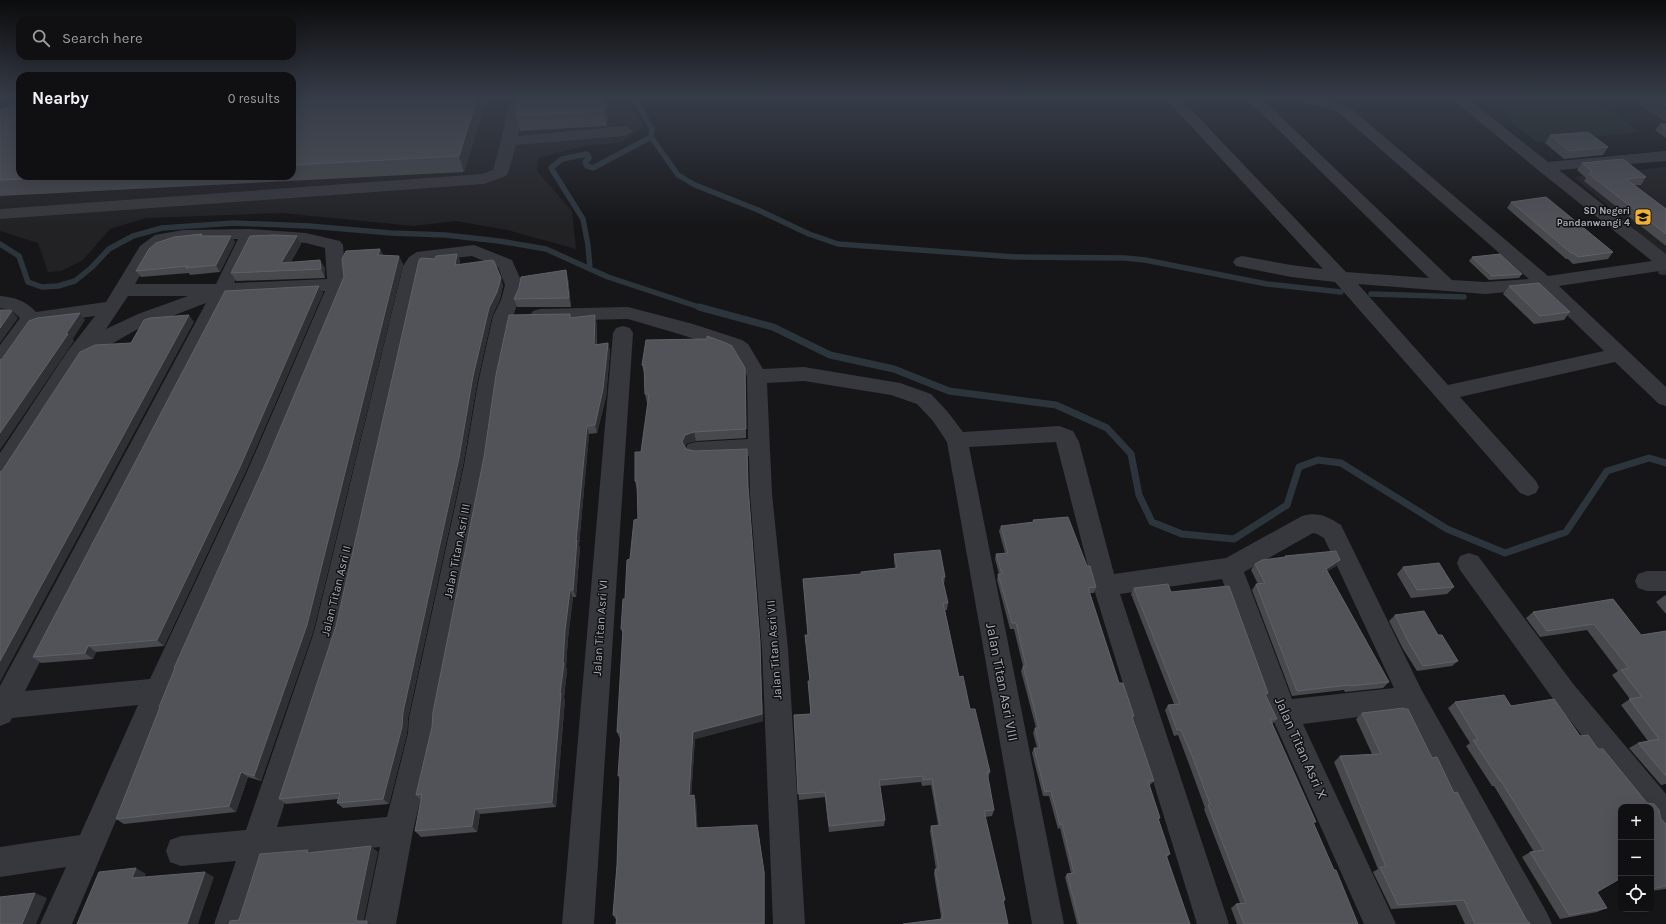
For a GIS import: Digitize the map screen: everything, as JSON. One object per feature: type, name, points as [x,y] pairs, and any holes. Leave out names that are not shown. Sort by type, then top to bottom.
[{"type":"street","points":[[0,214],[484,179],[500,173],[509,141]]},
{"type":"street","points":[[1213,141],[1342,277],[1528,487]]},
{"type":"street","points":[[1298,141],[1448,286]]},
{"type":"street","points":[[1380,141],[1544,283],[1666,399]]},
{"type":"street","points":[[1512,141],[1666,263]]},
{"type":"street","points":[[1544,167],[1666,156]]},
{"type":"street","points":[[2,710],[222,290],[249,234]]},
{"type":"street","points":[[0,471],[74,357],[112,307],[146,250],[161,239],[183,235],[249,234],[306,238],[334,245],[337,284],[257,474],[158,691],[56,924]]},
{"type":"street","name":"Jalan Titan Asri III","points":[[380,924],[398,831],[422,733],[423,718],[475,465],[488,383],[503,316],[510,300],[514,285],[506,264],[474,250],[423,256]]},
{"type":"street","name":"Jalan Titan Asri II","points":[[230,924],[327,632],[412,266],[415,261],[423,256]]},
{"type":"street","points":[[1242,262],[1291,271],[1342,277],[1485,288],[1524,286],[1666,263]]},
{"type":"street","points":[[123,290],[222,290],[337,284]]},
{"type":"street","points":[[74,357],[95,343],[115,333],[157,314],[222,290]]},
{"type":"street","points":[[0,302],[18,305],[26,311],[31,319]]},
{"type":"street","points":[[0,360],[27,322],[31,319],[112,307]]},
{"type":"street","points":[[503,316],[628,313],[686,329],[735,346],[741,349],[757,376],[804,374],[893,388],[924,399],[940,416],[957,440],[1059,434],[1065,437],[1068,442],[1104,586],[1213,924]]},
{"type":"street","name":"Jalan Titan Asri VI","points":[[578,924],[623,333]]},
{"type":"street","points":[[1444,393],[1612,356],[1615,353],[1613,348]]},
{"type":"street","name":"Jalan Titan Asri VII","points":[[757,376],[761,494],[775,649],[789,924]]},
{"type":"street","name":"Jalan Titan Asri VIII","points":[[957,440],[1048,924]]},
{"type":"street","points":[[696,450],[760,447]]},
{"type":"street","points":[[1104,586],[1230,568],[1310,522],[1323,524],[1333,532],[1412,698],[1536,924]]},
{"type":"street","points":[[1469,563],[1565,694],[1666,817]]},
{"type":"street","name":"Jalan Titan Asri X","points":[[1230,568],[1284,713],[1380,924]]},
{"type":"street","points":[[2,710],[158,691]]},
{"type":"street","points":[[1284,713],[1412,698]]},
{"type":"street","points":[[181,850],[398,831]]},
{"type":"street","points":[[0,862],[90,848]]},
{"type":"shaded area","points":[[0,141],[16,141],[16,180],[296,180],[296,141],[623,141],[620,143],[585,146],[538,158],[537,171],[572,211],[576,249],[507,230],[456,221],[413,226],[282,213],[146,218],[110,229],[83,260],[61,271],[48,272],[38,243],[0,231]]},
{"type":"shaded area","points":[[1536,141],[1555,141],[1538,143]]},
{"type":"shaded area","name":"SD Negeri Pandanwangi 4","points":[[1666,167],[1666,256],[1574,177]]},
{"type":"building","points":[[0,141],[16,141],[16,179],[0,180]]},
{"type":"building","points":[[296,141],[464,141],[459,156],[296,165]]},
{"type":"building","points":[[1557,141],[1600,141],[1608,147],[1569,151]]},
{"type":"building","points":[[1623,159],[1646,177],[1626,179],[1666,209],[1666,234],[1589,174],[1592,171],[1582,163]]},
{"type":"building","points":[[1546,197],[1613,252],[1578,257],[1571,253],[1511,202]]},
{"type":"building","points":[[202,234],[200,236],[231,236],[216,265],[136,271],[149,249],[156,243],[174,237]]},
{"type":"building","points":[[250,236],[297,236],[281,263],[320,260],[321,269],[231,273]]},
{"type":"building","points":[[380,249],[378,255],[399,256],[307,625],[254,776],[241,772],[229,806],[116,819],[174,668],[264,467],[344,277],[342,259],[346,251]]},
{"type":"building","points":[[457,254],[455,265],[494,261],[501,278],[497,292],[489,308],[473,376],[459,458],[403,712],[402,727],[383,799],[337,803],[340,793],[279,799],[336,626],[419,260],[421,258],[435,259],[436,256]]},
{"type":"building","points":[[1500,254],[1522,274],[1492,276],[1472,257]]},
{"type":"building","points":[[566,270],[569,298],[514,299],[519,288],[521,277]]},
{"type":"building","points":[[1539,283],[1570,312],[1540,316],[1509,286]]},
{"type":"building","points":[[319,286],[240,467],[157,640],[88,646],[85,653],[33,657],[225,291]]},
{"type":"building","points":[[0,310],[12,311],[0,328]]},
{"type":"building","points":[[80,313],[66,334],[68,334],[0,433],[0,360],[29,321],[37,318]]},
{"type":"building","points":[[570,314],[570,318],[595,315],[594,345],[608,343],[603,389],[595,425],[587,426],[573,590],[570,590],[565,630],[564,663],[560,694],[561,693],[552,802],[475,809],[472,826],[415,831],[422,794],[416,795],[432,727],[433,712],[484,457],[496,375],[509,315]]},
{"type":"building","points":[[189,315],[0,661],[0,472],[80,352],[95,345],[131,343],[144,320],[150,318]]},
{"type":"building","points":[[707,336],[732,346],[745,368],[746,429],[694,432],[685,435],[682,442],[686,449],[694,451],[747,449],[748,486],[760,642],[762,714],[693,732],[689,796],[694,795],[696,828],[757,825],[764,872],[764,924],[616,924],[617,915],[613,915],[617,865],[620,775],[618,776],[621,732],[617,732],[623,629],[621,629],[623,599],[625,599],[627,560],[630,559],[634,520],[638,519],[637,481],[635,481],[635,452],[641,452],[649,394],[645,394],[644,365],[642,365],[646,340],[707,339]]},
{"type":"building","points":[[1068,517],[1087,566],[1090,566],[1096,587],[1088,588],[1119,683],[1123,683],[1134,716],[1132,716],[1154,781],[1148,781],[1170,854],[1166,855],[1190,924],[1080,924],[1067,874],[1074,873],[1062,824],[1060,825],[1051,791],[1045,792],[1034,748],[1040,748],[1035,728],[1039,728],[1023,666],[1026,666],[1016,623],[1012,623],[998,574],[1002,574],[996,554],[1008,553],[1001,526],[1034,522],[1033,520]]},
{"type":"building","points":[[940,550],[945,577],[942,577],[948,603],[943,603],[959,677],[963,676],[970,709],[975,709],[990,772],[987,772],[994,810],[984,811],[1005,900],[1003,900],[1008,924],[903,924],[942,919],[943,915],[935,869],[939,869],[931,826],[940,825],[932,779],[923,780],[923,776],[879,780],[885,820],[829,826],[825,792],[798,794],[794,715],[811,714],[808,681],[810,681],[805,635],[808,635],[803,579],[861,574],[861,572],[897,568],[894,554]]},
{"type":"building","points":[[1336,551],[1340,560],[1326,569],[1389,682],[1297,691],[1256,584],[1265,583],[1255,564],[1262,560],[1286,557],[1285,556]]},
{"type":"building","points":[[1439,563],[1454,587],[1417,590],[1403,567]]},
{"type":"building","points":[[1168,584],[1171,592],[1229,586],[1268,693],[1265,694],[1277,719],[1270,719],[1316,822],[1313,822],[1334,870],[1336,870],[1358,924],[1244,924],[1236,904],[1246,903],[1208,805],[1210,804],[1193,758],[1181,730],[1177,730],[1168,705],[1180,704],[1134,588]]},
{"type":"building","points":[[1613,599],[1641,635],[1666,631],[1666,776],[1638,743],[1659,739],[1629,699],[1642,697],[1621,670],[1629,668],[1594,624],[1547,631],[1533,612]]},
{"type":"building","points":[[1424,611],[1438,635],[1442,635],[1458,661],[1423,666],[1409,643],[1395,615]]},
{"type":"building","points":[[1504,695],[1511,706],[1554,699],[1580,736],[1588,735],[1598,749],[1603,749],[1647,803],[1654,804],[1618,804],[1618,880],[1597,892],[1607,908],[1569,915],[1530,852],[1544,850],[1501,781],[1473,740],[1478,740],[1455,702]]},
{"type":"building","points":[[1404,708],[1408,709],[1432,758],[1437,757],[1454,793],[1457,792],[1530,924],[1475,924],[1464,900],[1398,905],[1380,867],[1386,867],[1340,756],[1381,754],[1362,713]]},
{"type":"building","points":[[1654,804],[1659,810],[1661,819],[1666,824],[1666,886],[1654,888]]},
{"type":"building","points":[[371,846],[356,919],[357,921],[367,921],[367,924],[229,924],[230,921],[239,920],[260,854],[308,850],[307,853]]},
{"type":"building","points":[[136,868],[132,878],[205,872],[187,924],[77,924],[99,872]]},
{"type":"building","points":[[35,893],[22,924],[0,924],[0,897]]},
{"type":"waterway","points":[[590,269],[588,245],[583,219],[551,168],[562,159],[587,154],[589,158],[585,162],[587,166],[593,168],[643,141]]},
{"type":"waterway","points":[[654,141],[678,175],[695,185],[758,210],[809,234],[838,244],[1015,257],[1125,258],[1145,260],[1267,284],[1341,292]]},
{"type":"waterway","points":[[0,244],[19,256],[28,282],[42,287],[58,286],[75,281],[92,267],[109,249],[133,236],[162,228],[234,223],[309,226],[391,233],[445,235],[499,241],[546,249],[590,269]]},
{"type":"waterway","points":[[590,269],[608,277],[702,308]]},
{"type":"waterway","points":[[1661,272],[1666,272]]},
{"type":"waterway","points":[[1371,294],[1464,297]]},
{"type":"waterway","points":[[699,307],[773,327],[830,355],[894,369],[949,391],[1056,405],[1107,428],[1131,454],[1139,495],[1152,522],[1182,534],[1234,539],[1287,505],[1299,467],[1318,460],[1341,463],[1447,529],[1505,553],[1566,532],[1607,471],[1649,458],[1666,463]]},
{"type":"place","name":"SD Negeri Pandanwangi 4","points":[[1643,217]]}]
